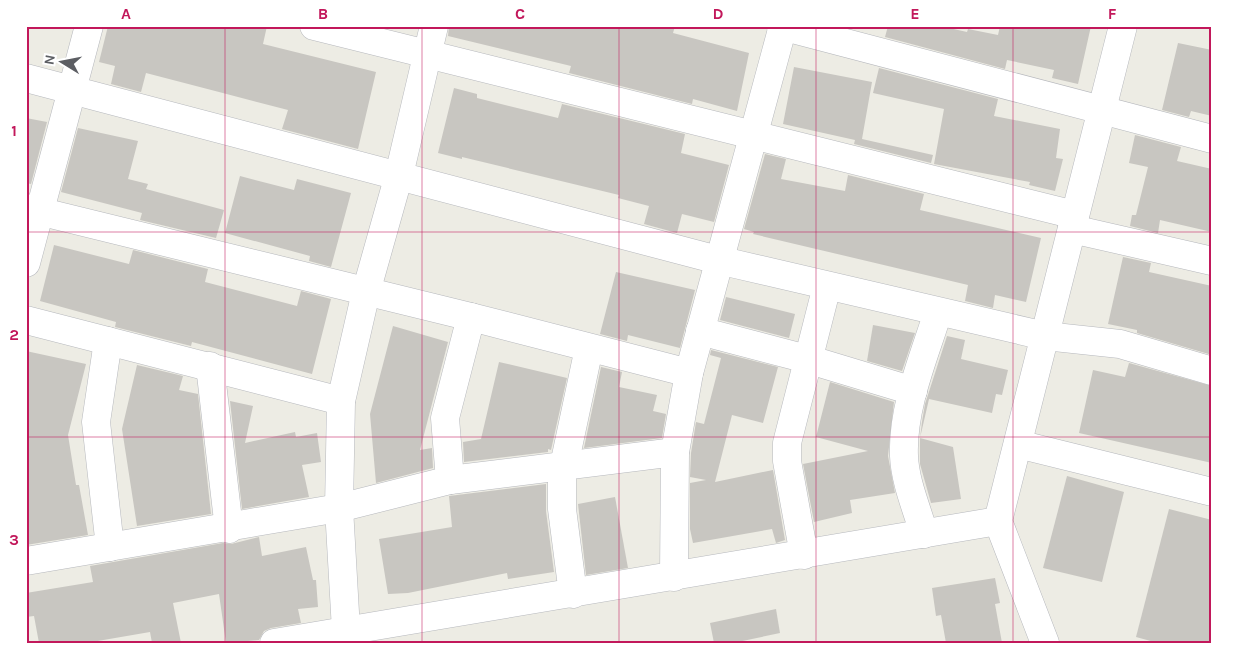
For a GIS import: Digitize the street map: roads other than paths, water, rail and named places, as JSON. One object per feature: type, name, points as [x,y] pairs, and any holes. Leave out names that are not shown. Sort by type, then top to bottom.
[{"type":"street","points":[[26,263],[33,210],[72,90],[89,26]]},
{"type":"street","points":[[314,26],[754,137],[1074,222],[1212,261]]},
{"type":"street","points":[[346,630],[339,508],[341,401],[366,292],[399,175],[434,26]]},
{"type":"street","points":[[674,577],[675,452],[689,374],[718,260],[754,137],[782,26],[1212,139]]},
{"type":"street","points":[[1045,643],[998,521],[1123,26]]},
{"type":"street","points":[[26,78],[718,260],[1045,336],[1120,344],[1212,371]]},
{"type":"street","points":[[33,210],[472,317],[689,374]]},
{"type":"street","points":[[804,555],[786,460],[786,443],[828,286]]},
{"type":"street","points":[[924,534],[909,483],[904,457],[905,434],[913,391],[938,312]]},
{"type":"street","points":[[450,480],[445,418],[472,317]]},
{"type":"street","points":[[26,320],[341,401]]},
{"type":"street","points":[[700,331],[807,359],[913,391]]},
{"type":"street","points":[[108,341],[96,422],[110,546]]},
{"type":"street","points":[[573,594],[562,509],[563,466],[589,348]]},
{"type":"street","points":[[210,366],[229,529]]},
{"type":"street","points":[[1018,444],[1212,492]]},
{"type":"street","points":[[26,561],[110,546],[229,529],[339,508],[450,480],[675,452]]},
{"type":"street","points":[[274,643],[998,521]]}]
